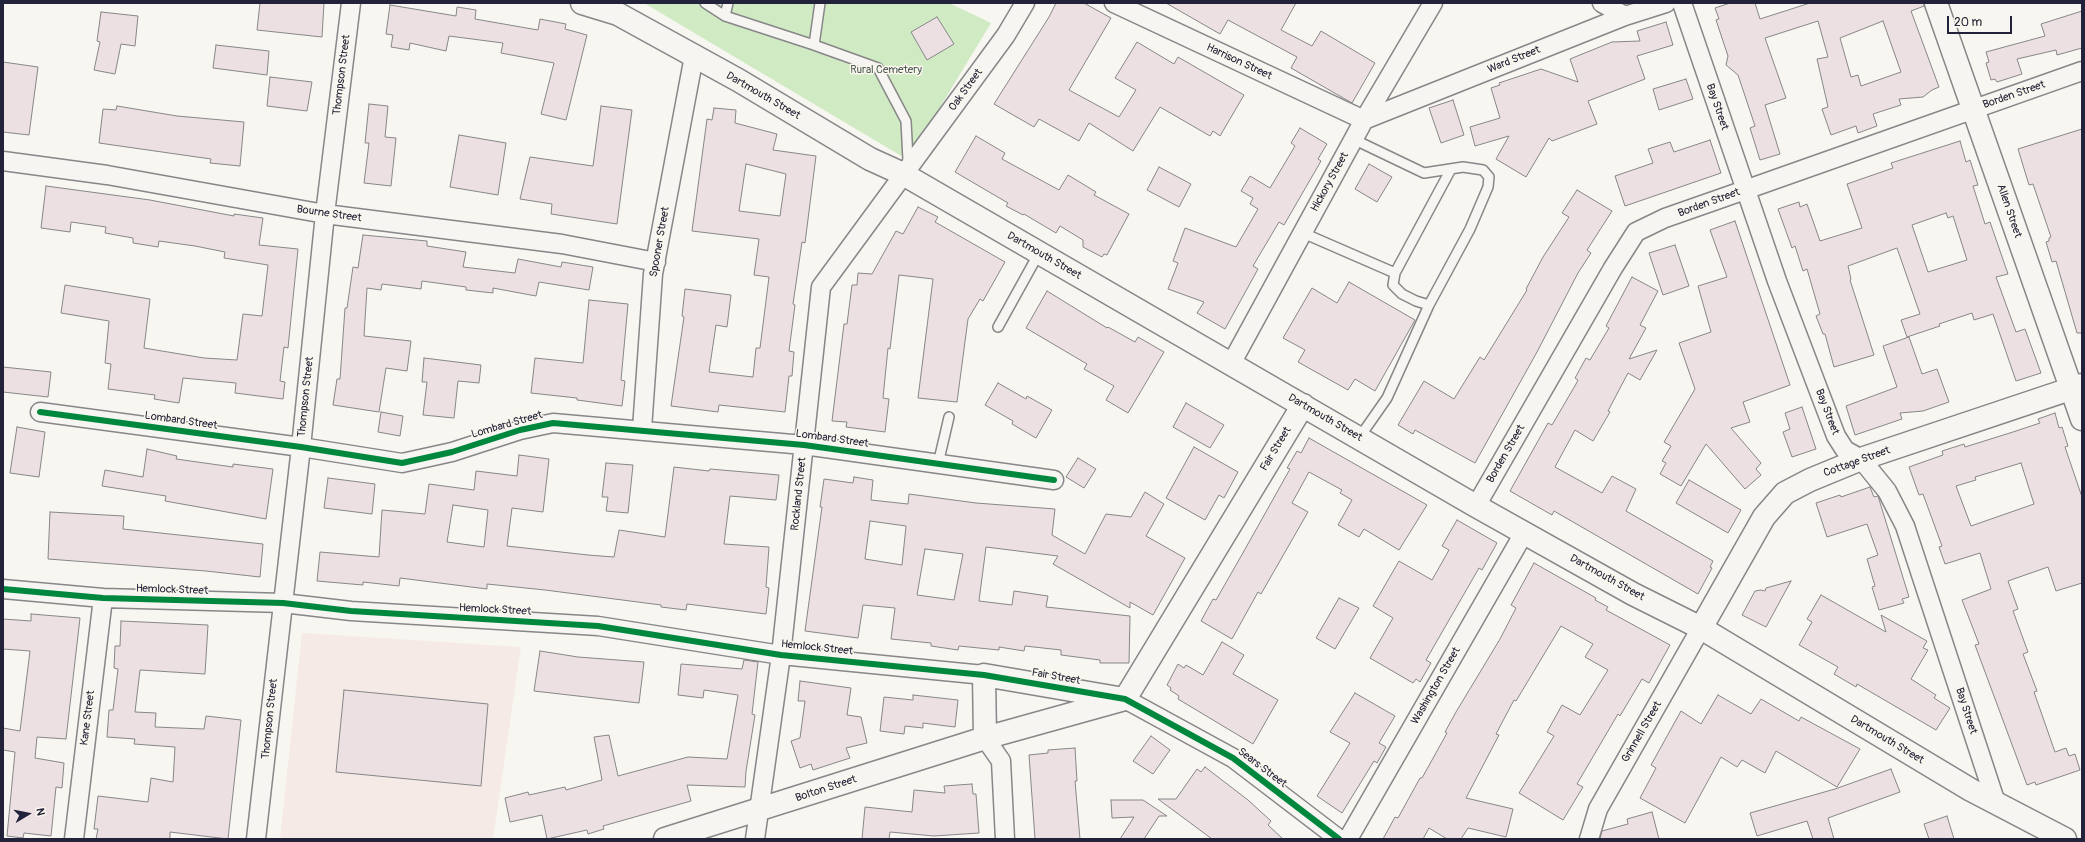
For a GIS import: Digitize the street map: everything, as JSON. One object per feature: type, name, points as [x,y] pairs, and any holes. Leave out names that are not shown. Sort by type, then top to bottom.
[{"type":"main road","name":"Dartmouth Street","points":[[582,3],[618,14],[694,56],[870,158],[903,174],[1476,506],[1633,594],[1701,628],[1996,803],[2065,839]]},
{"type":"main road","name":"Allen Street","points":[[1936,3],[1974,110],[2077,387],[2082,419]]},
{"type":"main road","name":"Cottage Street","points":[[1701,628],[1764,517],[1786,493],[1810,480],[1861,459],[2077,387]]},
{"type":"main road","name":"Fair Street","points":[[984,675],[1125,699],[1303,405]]},
{"type":"main road","points":[[984,675],[985,738],[1125,699]]},
{"type":"main road","name":"Bolton Street","points":[[665,839],[758,811],[985,738]]},
{"type":"street","name":"Thompson Street","points":[[256,839],[301,447],[324,214],[351,3]]},
{"type":"street","name":"Oak Street","points":[[903,174],[1006,34],[1025,3]]},
{"type":"street","name":"Harrison Street","points":[[1114,3],[1364,120]]},
{"type":"street","name":"Hickory Street","points":[[1231,364],[1364,120],[1433,3]]},
{"type":"street","points":[[1602,3],[1625,16]]},
{"type":"street","name":"Ward Street","points":[[1364,120],[1625,16],[1666,3]]},
{"type":"street","name":"Bay Street","points":[[1682,3],[1745,190],[1836,436],[1845,450],[1861,459],[1887,491],[1904,526],[1996,803]]},
{"type":"street","name":"Spooner Street","points":[[642,429],[653,274],[694,56]]},
{"type":"street","name":"Borden Street","points":[[1476,506],[1613,268],[1636,232],[1665,218],[2082,71]]},
{"type":"street","name":"Bourne Street","points":[[3,161],[107,175],[324,214],[562,244],[656,262]]},
{"type":"street","name":"Rockland Street","points":[[755,839],[781,655],[821,287],[903,174]]},
{"type":"street","name":"Lombard Street","points":[[40,412],[301,447],[402,463],[452,452],[520,430],[553,423],[642,429],[804,445],[1054,480]]},
{"type":"street","name":"Washington Street","points":[[1348,839],[1524,533]]},
{"type":"street","name":"Hemlock Street","points":[[3,589],[103,598],[283,603],[351,611],[598,626],[781,655],[984,675]]},
{"type":"street","name":"Kane Street","points":[[74,839],[103,598]]},
{"type":"street","name":"Grinnell Street","points":[[1589,839],[1598,809],[1701,628]]},
{"type":"street","name":"Sears Street","points":[[1125,699],[1233,758],[1339,839]]},
{"type":"street","points":[[985,738],[1001,760],[1005,839]]},
{"type":"lane","points":[[706,3],[725,16],[878,68],[906,121],[908,160],[903,174]]},
{"type":"lane","points":[[725,16],[728,3]]},
{"type":"lane","points":[[814,45],[820,3]]},
{"type":"lane","points":[[1354,139],[1424,173],[1463,167],[1483,170],[1489,177],[1488,187],[1470,229],[1429,305],[1387,398],[1359,438]]},
{"type":"lane","points":[[1429,305],[1402,294],[1393,285],[1395,272],[1451,169]]},
{"type":"lane","points":[[1302,233],[1395,272]]},
{"type":"lane","points":[[998,327],[1039,253]]},
{"type":"lane","points":[[938,464],[949,417]]},
{"type":"shaded area","points":[[302,633],[521,647],[493,839],[280,839]]},
{"type":"green space","name":"Rural Cemetery","points":[[644,3],[949,3],[991,23],[908,160]]},
{"type":"building","points":[[260,3],[324,3],[322,37],[257,30]]},
{"type":"building","points":[[1056,3],[1084,3],[1111,18],[1069,90],[1119,117],[1136,90],[1115,78],[1137,42],[1174,64],[1178,57],[1244,95],[1220,136],[1213,131],[1210,136],[1160,107],[1133,151],[1089,123],[1079,141],[1039,119],[1034,127],[994,104],[1049,17]]},
{"type":"building","points":[[1166,3],[1296,3],[1281,30],[1312,46],[1321,31],[1375,63],[1352,103],[1291,68],[1297,57],[1228,20],[1220,34]]},
{"type":"building","points":[[1730,3],[1755,3],[1760,19],[1810,3],[1924,3],[1924,6],[1911,11],[1939,87],[1923,97],[1899,99],[1901,105],[1873,114],[1877,126],[1858,133],[1856,126],[1831,135],[1822,109],[1828,107],[1817,59],[1828,57],[1818,21],[1765,38],[1786,98],[1765,105],[1780,154],[1760,160],[1750,128],[1755,126],[1738,75],[1726,65],[1728,56],[1716,20],[1719,19],[1715,8]],"holes":[[[1883,21],[1901,72],[1861,86],[1858,75],[1851,77],[1840,38]]]},
{"type":"building","points":[[390,5],[456,16],[457,7],[476,10],[475,19],[538,30],[540,19],[566,24],[565,29],[587,35],[566,120],[541,114],[554,63],[501,53],[503,43],[449,36],[446,51],[410,43],[409,50],[391,47],[393,35],[386,34]]},
{"type":"building","points":[[2082,11],[2082,48],[2057,55],[2056,50],[2017,59],[2022,74],[1997,82],[1995,79],[1991,80],[1986,63],[1989,62],[1986,52],[2045,36],[2041,24]]},
{"type":"building","points":[[101,12],[138,16],[135,46],[121,44],[115,74],[94,70],[100,42],[97,41]]},
{"type":"building","points":[[937,17],[954,44],[927,60],[911,32]]},
{"type":"building","points":[[1666,22],[1673,45],[1637,56],[1645,79],[1588,101],[1597,124],[1552,141],[1549,138],[1526,177],[1496,159],[1509,136],[1475,146],[1470,127],[1500,118],[1491,88],[1500,85],[1499,83],[1541,69],[1578,82],[1570,59],[1612,42],[1640,41],[1637,31]]},
{"type":"building","points":[[216,45],[269,51],[267,75],[213,68]]},
{"type":"building","points":[[3,62],[38,67],[29,135],[3,132]]},
{"type":"building","points":[[270,77],[312,82],[307,111],[267,106]]},
{"type":"building","points":[[1686,79],[1693,99],[1659,110],[1653,89]]},
{"type":"building","points":[[1453,100],[1464,135],[1441,143],[1429,108]]},
{"type":"building","points":[[369,104],[388,106],[385,137],[396,138],[391,186],[364,183],[369,143],[365,143]]},
{"type":"building","points":[[117,106],[177,116],[244,122],[240,166],[210,163],[211,159],[99,143],[103,109],[116,110]]},
{"type":"building","points":[[601,106],[632,110],[617,224],[551,214],[552,204],[520,199],[530,157],[593,166]]},
{"type":"building","points":[[714,108],[736,110],[735,123],[777,134],[773,150],[816,156],[805,243],[802,242],[793,304],[795,305],[789,351],[794,352],[792,376],[789,376],[785,412],[719,405],[718,412],[671,406],[684,317],[682,316],[685,289],[731,295],[727,327],[716,325],[709,372],[753,377],[756,348],[760,348],[769,277],[754,275],[759,239],[692,231],[707,119],[712,120]],"holes":[[[746,164],[786,174],[780,216],[739,211]]]},
{"type":"building","points":[[1300,128],[1327,144],[1318,159],[1321,161],[1284,225],[1279,222],[1253,266],[1258,269],[1225,329],[1197,313],[1204,302],[1168,289],[1178,263],[1173,261],[1185,228],[1236,247],[1258,209],[1250,204],[1253,198],[1241,191],[1250,176],[1270,188],[1295,146],[1291,143]]},
{"type":"building","points":[[2082,129],[2082,333],[2077,333],[2056,261],[2052,262],[2046,242],[2049,241],[2049,238],[2051,237],[2033,184],[2029,185],[2018,149]]},
{"type":"building","points":[[459,135],[506,143],[498,195],[450,187]]},
{"type":"building","points":[[976,136],[1005,153],[1002,159],[1059,190],[1068,175],[1096,192],[1094,195],[1129,214],[1107,255],[1104,254],[1102,257],[1083,247],[1083,240],[1060,226],[1056,233],[1024,214],[1023,215],[1006,206],[1008,203],[955,172]]},
{"type":"building","points":[[1710,140],[1721,173],[1625,206],[1615,176],[1653,163],[1648,149],[1670,142],[1674,152]]},
{"type":"building","points":[[1960,141],[1966,162],[1970,160],[1978,185],[1973,186],[1985,224],[1990,222],[2008,274],[1996,277],[2016,332],[2025,329],[2041,373],[2016,381],[1993,314],[1974,320],[1972,313],[1907,337],[1901,320],[1920,314],[1897,248],[1848,266],[1850,280],[1874,355],[1834,367],[1825,334],[1823,334],[1816,316],[1820,314],[1807,269],[1803,271],[1795,246],[1792,248],[1778,209],[1799,202],[1800,207],[1807,204],[1820,241],[1862,228],[1847,184],[1893,168],[1891,163]],"holes":[[[1946,213],[1948,218],[1953,216],[1967,260],[1928,272],[1912,225]]]},
{"type":"building","points":[[1369,164],[1392,177],[1377,202],[1355,189]]},
{"type":"building","points":[[1159,167],[1191,184],[1179,207],[1147,190]]},
{"type":"building","points":[[46,186],[150,200],[234,216],[234,214],[263,218],[259,245],[298,249],[288,348],[284,347],[280,381],[285,382],[283,399],[235,393],[236,383],[183,378],[179,403],[154,399],[155,395],[108,389],[111,364],[105,363],[109,321],[61,313],[65,285],[150,299],[144,348],[204,358],[237,360],[243,314],[262,316],[268,265],[224,258],[225,252],[195,246],[159,241],[158,247],[133,243],[133,238],[105,233],[106,227],[71,222],[70,232],[41,228]]},
{"type":"building","points":[[1577,190],[1612,211],[1587,250],[1591,253],[1578,273],[1537,352],[1475,463],[1415,430],[1413,434],[1398,425],[1424,381],[1454,399],[1480,357],[1484,360],[1527,290],[1526,289],[1543,257],[1569,217],[1562,213]]},
{"type":"building","points":[[918,207],[938,217],[935,222],[1005,262],[983,301],[980,299],[968,319],[957,402],[918,398],[933,279],[899,275],[890,349],[888,348],[883,398],[889,399],[885,432],[846,427],[847,422],[832,421],[844,324],[847,324],[852,285],[857,285],[858,273],[872,274],[896,231],[903,234]]},
{"type":"building","points":[[1735,221],[1790,385],[1743,402],[1750,422],[1731,428],[1761,463],[1756,469],[1761,475],[1745,489],[1706,444],[1681,486],[1660,474],[1666,463],[1662,461],[1671,446],[1664,442],[1695,389],[1679,343],[1711,332],[1698,286],[1727,277],[1710,230]]},
{"type":"building","points":[[363,235],[427,241],[427,246],[466,252],[463,267],[515,273],[518,259],[561,267],[562,262],[593,267],[589,290],[539,282],[536,296],[493,288],[493,293],[466,290],[466,287],[422,281],[421,289],[382,284],[381,290],[367,288],[364,336],[411,341],[407,371],[386,368],[379,412],[333,405],[337,379],[340,379],[345,308],[347,308],[353,267],[358,268]]},
{"type":"building","points":[[1675,245],[1689,286],[1663,295],[1649,253]]},
{"type":"building","points":[[1632,277],[1658,291],[1640,325],[1646,328],[1629,359],[1657,350],[1640,380],[1628,373],[1608,411],[1610,412],[1593,441],[1575,430],[1555,467],[1602,493],[1612,476],[1636,489],[1626,511],[1713,561],[1710,567],[1712,568],[1698,594],[1554,511],[1552,515],[1510,491],[1548,423],[1552,425],[1576,384],[1578,380],[1575,378],[1586,358],[1590,360],[1609,328],[1606,326]]},
{"type":"building","points":[[1349,282],[1415,320],[1375,391],[1355,379],[1348,390],[1298,362],[1305,350],[1283,338],[1312,288],[1337,303]]},
{"type":"building","points":[[1047,291],[1107,328],[1108,327],[1135,342],[1138,337],[1164,352],[1128,413],[1106,400],[1114,386],[1084,369],[1087,364],[1026,328]]},
{"type":"building","points":[[589,300],[628,304],[621,380],[625,381],[622,406],[577,400],[577,398],[531,393],[535,358],[583,363]]},
{"type":"building","points":[[1909,337],[1922,374],[1937,369],[1949,402],[1923,411],[1900,413],[1902,419],[1855,435],[1846,406],[1897,387],[1883,346]]},
{"type":"building","points":[[424,358],[481,365],[479,383],[458,381],[454,418],[423,415],[427,382],[422,382]]},
{"type":"building","points":[[3,367],[51,372],[48,397],[3,392]]},
{"type":"building","points":[[998,383],[1026,399],[1027,396],[1052,410],[1036,438],[1012,424],[1013,421],[985,405]]},
{"type":"building","points":[[1186,403],[1224,425],[1210,448],[1173,427]]},
{"type":"building","points":[[1802,407],[1816,449],[1792,457],[1783,432],[1790,429],[1785,413]]},
{"type":"building","points":[[381,412],[403,416],[400,436],[378,432]]},
{"type":"building","points":[[2055,413],[2059,428],[2062,427],[2068,446],[2065,447],[2082,497],[2082,583],[2056,591],[2048,567],[2008,581],[2018,609],[2013,611],[2028,652],[2023,654],[2037,691],[2034,692],[2055,752],[2066,748],[2069,756],[2075,754],[2080,770],[2036,785],[2035,782],[2027,785],[1975,645],[1979,644],[1962,600],[1991,589],[1980,553],[1945,564],[1939,547],[1942,546],[1923,494],[1919,495],[1909,467],[1943,455],[1942,451],[1964,444],[1965,447],[2040,423],[2038,419]],"holes":[[[2021,463],[2034,504],[1971,526],[1956,486],[1976,480],[1975,477]]]},
{"type":"building","points":[[17,427],[45,432],[39,477],[10,473]]},
{"type":"building","points":[[1309,438],[1427,505],[1399,550],[1364,529],[1359,537],[1338,525],[1352,500],[1340,493],[1342,490],[1309,472],[1292,503],[1308,512],[1261,594],[1258,592],[1232,639],[1201,621],[1213,599],[1216,600],[1244,551],[1290,469],[1287,468],[1297,451],[1301,453]]},
{"type":"building","points":[[1194,447],[1238,472],[1224,498],[1219,495],[1205,520],[1166,498]]},
{"type":"building","points":[[147,449],[177,456],[176,459],[233,467],[233,464],[273,469],[266,519],[165,501],[166,496],[102,486],[105,470],[143,477]]},
{"type":"building","points":[[519,455],[549,459],[543,512],[512,508],[507,546],[614,557],[619,530],[665,537],[674,467],[709,471],[710,469],[779,475],[776,500],[730,496],[724,544],[769,547],[766,587],[769,588],[766,614],[687,604],[686,610],[661,607],[661,605],[487,584],[487,589],[400,578],[399,586],[363,582],[363,585],[317,581],[320,552],[379,557],[382,510],[425,514],[429,484],[474,490],[476,471],[517,476]],"holes":[[[453,505],[488,510],[484,547],[447,542]]]},
{"type":"building","points":[[1078,458],[1096,469],[1084,488],[1066,477]]},
{"type":"building","points":[[606,463],[633,465],[628,513],[606,511],[608,497],[602,497]]},
{"type":"building","points":[[854,477],[873,480],[871,500],[908,504],[909,494],[976,503],[1055,509],[1052,535],[1085,554],[1106,514],[1131,517],[1145,492],[1164,504],[1146,536],[1185,558],[1153,615],[1130,602],[1130,608],[1053,564],[1058,556],[986,547],[979,601],[1012,605],[1014,591],[1048,596],[1046,607],[1130,616],[1129,663],[1100,663],[1100,660],[1061,655],[1061,650],[1025,646],[1024,651],[999,647],[999,650],[959,646],[958,650],[931,646],[931,643],[891,639],[895,608],[863,605],[858,638],[805,631],[822,507],[820,507],[824,479],[853,483]],"holes":[[[870,521],[906,526],[902,565],[865,559]],[[925,549],[963,554],[954,600],[917,595]]]},
{"type":"building","points":[[328,478],[375,484],[372,514],[324,508]]},
{"type":"building","points":[[1689,480],[1741,510],[1728,533],[1676,503]]},
{"type":"building","points":[[1870,487],[1874,497],[1878,496],[1909,597],[1902,599],[1904,603],[1879,610],[1872,587],[1875,586],[1867,559],[1878,555],[1867,524],[1827,537],[1816,503],[1840,495],[1841,497]]},
{"type":"building","points":[[50,512],[124,516],[123,529],[263,544],[260,577],[206,571],[48,559]]},
{"type":"building","points":[[1457,520],[1497,543],[1482,570],[1479,568],[1426,660],[1431,663],[1420,682],[1416,679],[1413,683],[1370,658],[1393,618],[1373,606],[1399,561],[1432,580],[1449,550],[1442,546]]},
{"type":"building","points":[[1534,563],[1596,598],[1595,600],[1608,607],[1606,610],[1670,645],[1649,683],[1642,679],[1620,716],[1618,714],[1577,784],[1583,787],[1563,820],[1519,793],[1554,736],[1547,732],[1562,705],[1580,715],[1608,670],[1585,657],[1593,644],[1561,626],[1516,701],[1514,700],[1496,734],[1499,735],[1466,798],[1513,809],[1506,837],[1468,828],[1461,839],[1447,839],[1429,828],[1423,839],[1383,839],[1395,817],[1398,818],[1420,778],[1422,778],[1447,733],[1445,732],[1456,712],[1500,639],[1516,608],[1511,605]]},
{"type":"building","points":[[1791,581],[1766,627],[1742,615],[1755,591],[1765,591],[1766,588]]},
{"type":"building","points":[[1821,595],[1886,632],[1881,615],[1927,641],[1923,648],[1928,650],[1911,679],[1936,695],[1934,698],[1950,708],[1936,730],[1857,684],[1856,687],[1834,674],[1838,667],[1799,645],[1812,622],[1807,619]]},
{"type":"building","points":[[1339,598],[1359,608],[1335,649],[1316,638]]},
{"type":"building","points":[[31,614],[80,618],[66,739],[37,737],[35,758],[64,763],[62,788],[56,787],[51,836],[24,833],[23,838],[7,836],[15,752],[3,750],[3,728],[20,731],[30,651],[3,649],[3,619],[31,621]]},
{"type":"building","points":[[121,621],[208,625],[205,674],[140,670],[135,712],[156,713],[155,727],[204,729],[206,716],[241,720],[228,839],[170,832],[170,839],[96,839],[98,829],[94,829],[98,796],[148,802],[151,778],[173,782],[175,747],[134,744],[135,739],[107,737],[109,710],[113,710],[118,669],[114,668],[115,646],[120,646]]},
{"type":"building","points":[[1222,642],[1244,655],[1233,674],[1278,700],[1253,744],[1178,699],[1179,696],[1170,690],[1171,688],[1167,685],[1178,664],[1184,668],[1186,665],[1203,675]]},
{"type":"building","points":[[540,651],[578,657],[644,662],[639,703],[534,691]]},
{"type":"building","points":[[744,660],[758,662],[752,714],[755,715],[746,771],[745,787],[687,785],[691,801],[603,826],[604,829],[588,834],[587,830],[547,839],[542,815],[510,822],[505,798],[528,792],[529,795],[565,787],[566,790],[602,780],[594,737],[609,735],[618,776],[688,757],[727,759],[738,695],[704,690],[703,698],[678,695],[681,664],[742,669]]},
{"type":"building","points":[[800,681],[851,688],[847,715],[861,717],[867,743],[846,748],[850,758],[813,770],[811,764],[800,768],[791,741],[800,738],[805,701],[798,701]]},
{"type":"building","points":[[344,690],[488,704],[481,786],[336,772]]},
{"type":"building","points":[[1355,693],[1395,716],[1379,743],[1386,747],[1377,763],[1374,761],[1342,813],[1317,796],[1350,743],[1330,732]]},
{"type":"building","points":[[913,695],[958,700],[955,727],[923,723],[923,728],[905,726],[904,734],[880,731],[884,697],[913,700]]},
{"type":"building","points":[[1718,695],[1751,714],[1761,699],[1799,721],[1801,717],[1860,749],[1837,787],[1776,751],[1765,773],[1742,760],[1737,767],[1721,757],[1685,823],[1640,798],[1656,768],[1651,765],[1681,711],[1701,724]]},
{"type":"building","points":[[1151,736],[1170,750],[1153,774],[1133,761]]},
{"type":"building","points":[[1075,748],[1077,781],[1075,781],[1080,839],[1035,839],[1029,755],[1048,753],[1048,750]]},
{"type":"building","points":[[1205,767],[1248,800],[1271,821],[1268,825],[1283,839],[1212,839],[1158,799],[1176,799],[1197,769],[1201,772]]},
{"type":"building","points":[[1891,769],[1900,792],[1828,818],[1834,839],[1813,839],[1807,821],[1757,836],[1750,813],[1835,789]]},
{"type":"building","points":[[972,784],[973,794],[976,794],[979,833],[934,836],[890,832],[889,839],[862,839],[865,807],[912,812],[914,790],[945,793],[944,786]]},
{"type":"building","points":[[1111,800],[1143,800],[1167,816],[1159,816],[1144,839],[1120,839],[1134,817],[1112,818]]},
{"type":"building","points":[[1652,812],[1659,839],[1600,839],[1602,831],[1628,824],[1627,819]]},
{"type":"building","points":[[1947,816],[1954,839],[1929,839],[1924,824]]},
{"type":"cycle path","points":[[40,412],[301,447],[402,463],[452,452],[520,430],[553,423],[804,445],[1054,480]]},
{"type":"cycle path","points":[[3,589],[103,598],[283,603],[351,611],[598,626],[781,655],[984,675],[1125,699],[1233,758],[1339,839]]}]
